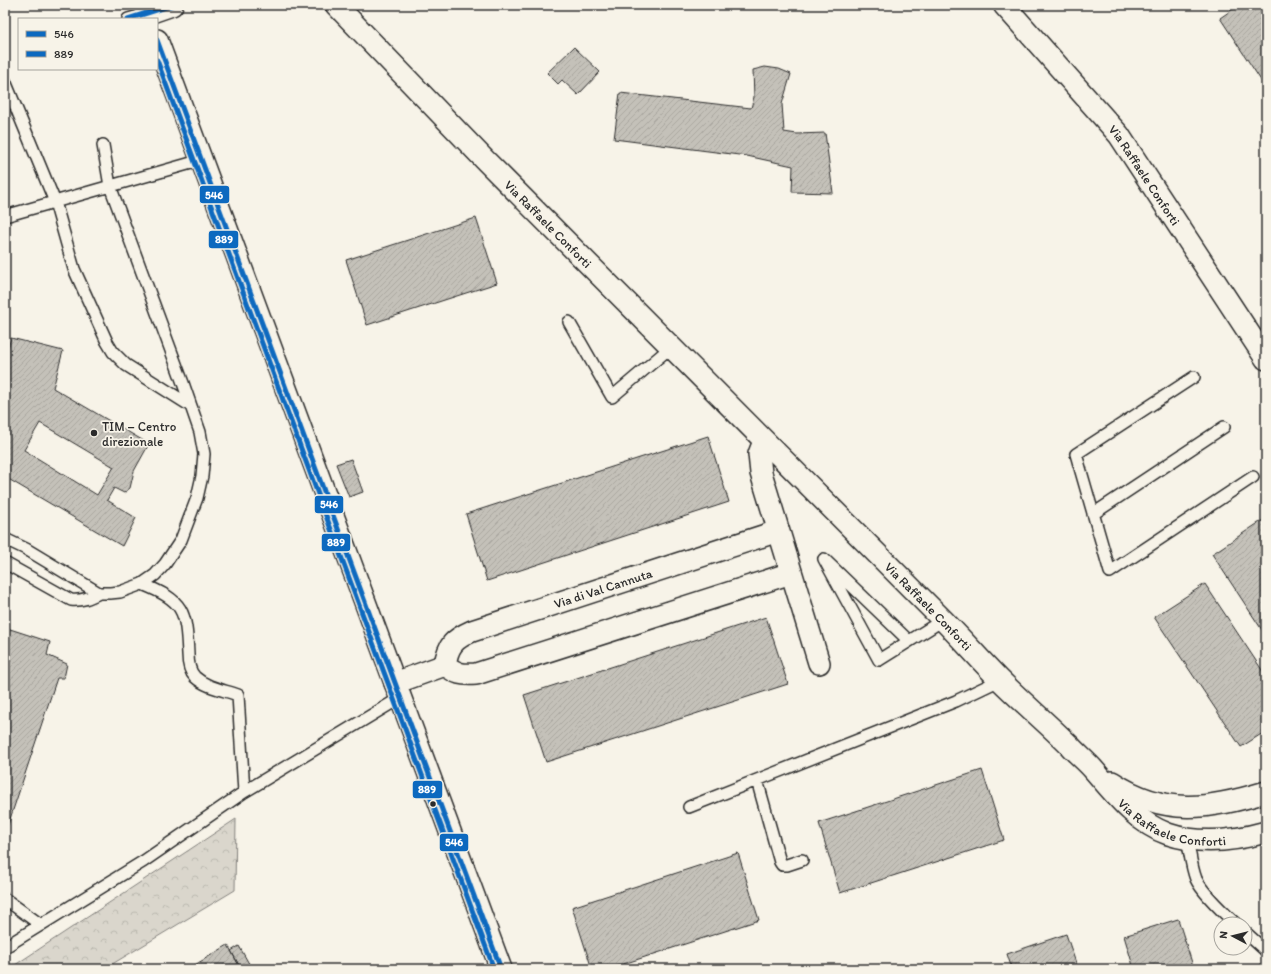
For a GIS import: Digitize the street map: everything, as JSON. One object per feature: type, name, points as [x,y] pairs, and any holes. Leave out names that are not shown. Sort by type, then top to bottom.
[{"type":"street","points":[[141,14],[172,5]]},
{"type":"street","name":"Via Raffaele Conforti","points":[[336,5],[486,161],[943,620],[1000,680],[1045,721],[1137,816],[1167,834],[1187,839],[1210,842],[1236,839],[1266,832]]},
{"type":"street","name":"Via Raffaele Conforti","points":[[1004,5],[1119,135],[1266,359]]},
{"type":"street","points":[[158,43],[502,969]]},
{"type":"street","points":[[764,441],[759,454],[760,468],[819,663]]},
{"type":"street","name":"Via di Val Cannuta","points":[[445,665],[449,649],[454,641],[460,636],[472,631],[778,531]]},
{"type":"street","points":[[398,690],[445,665],[454,672],[463,675],[476,674],[791,573]]},
{"type":"street","name":"Via Raffaele Conforti","points":[[1093,770],[1131,794],[1169,805],[1194,807],[1214,805],[1234,802],[1266,792]]},
{"type":"lane","points":[[5,81],[55,202],[74,268],[101,331],[112,352],[126,365],[191,406]]},
{"type":"lane","points":[[5,563],[63,597],[71,600],[79,601],[99,593],[120,592],[142,584],[155,575],[174,552],[181,540],[191,515],[200,487],[203,460],[202,443],[191,406],[110,186],[103,145]]},
{"type":"lane","points":[[5,216],[202,160]]},
{"type":"lane","points":[[568,322],[612,397],[671,347]]},
{"type":"lane","points":[[1194,376],[1076,454],[1110,572],[1254,477]]},
{"type":"lane","points":[[1093,514],[1224,427]]},
{"type":"lane","points":[[5,539],[99,593]]},
{"type":"lane","points":[[909,641],[824,559],[879,660],[943,620]]},
{"type":"lane","points":[[142,584],[164,593],[178,605],[182,612],[186,629],[188,661],[190,670],[195,677],[210,687],[238,695],[244,792]]},
{"type":"lane","points":[[688,807],[956,701],[1000,680]]},
{"type":"lane","points":[[5,947],[144,861],[244,792],[398,690]]},
{"type":"lane","points":[[757,780],[780,862],[782,865],[787,865],[802,860]]},
{"type":"lane","points":[[1187,839],[1197,881],[1227,916]]},
{"type":"lane","points":[[5,899],[41,924]]},
{"type":"lane","points":[[1253,939],[1266,951]]},
{"type":"green space","points":[[236,819],[235,890],[104,969],[9,969]]},
{"type":"building","points":[[1239,5],[1266,5],[1266,88],[1220,18]]},
{"type":"building","points":[[574,47],[600,72],[578,95],[562,80],[558,84],[547,73]]},
{"type":"building","points":[[765,67],[779,69],[791,74],[782,104],[784,132],[797,134],[825,133],[833,193],[792,192],[793,166],[747,156],[614,139],[620,93],[751,108],[754,97],[753,70]]},
{"type":"building","points":[[476,218],[497,283],[367,325],[346,260]]},
{"type":"building","name":"TIM – Centro direzionale","points":[[11,338],[63,351],[53,388],[149,444],[134,471],[130,488],[124,493],[114,488],[107,500],[136,518],[122,546],[5,477],[5,357]],"holes":[[[40,423],[114,467],[97,495],[24,450]]]},
{"type":"building","points":[[708,436],[729,502],[487,581],[466,514]]},
{"type":"building","points":[[351,459],[363,492],[349,497],[336,464]]},
{"type":"building","points":[[1266,518],[1266,636],[1212,554]]},
{"type":"building","points":[[1205,584],[1266,676],[1266,731],[1241,747],[1154,617]]},
{"type":"building","points":[[766,617],[788,684],[546,762],[524,695]]},
{"type":"building","points":[[10,629],[50,642],[47,655],[67,664],[64,678],[57,678],[8,825],[5,824],[5,637]]},
{"type":"building","points":[[982,770],[1004,840],[840,893],[819,823]]},
{"type":"building","points":[[738,853],[759,920],[608,969],[592,969],[572,907]]},
{"type":"building","points":[[1178,919],[1194,969],[1134,969],[1124,936]]},
{"type":"building","points":[[1066,934],[1078,969],[1012,969],[1007,954]]},
{"type":"building","points":[[228,945],[241,969],[188,969]]},
{"type":"building","points":[[239,946],[252,969],[241,969],[231,951]]},
{"type":"transit line","name":"546","points":[[131,18],[172,5]]},
{"type":"transit line","name":"546","points":[[158,43],[501,969]]},
{"type":"transit line","name":"889","points":[[158,63],[494,969]]},
{"type":"place","name":"TIM – Centro direzionale","points":[[94,433]]}]
